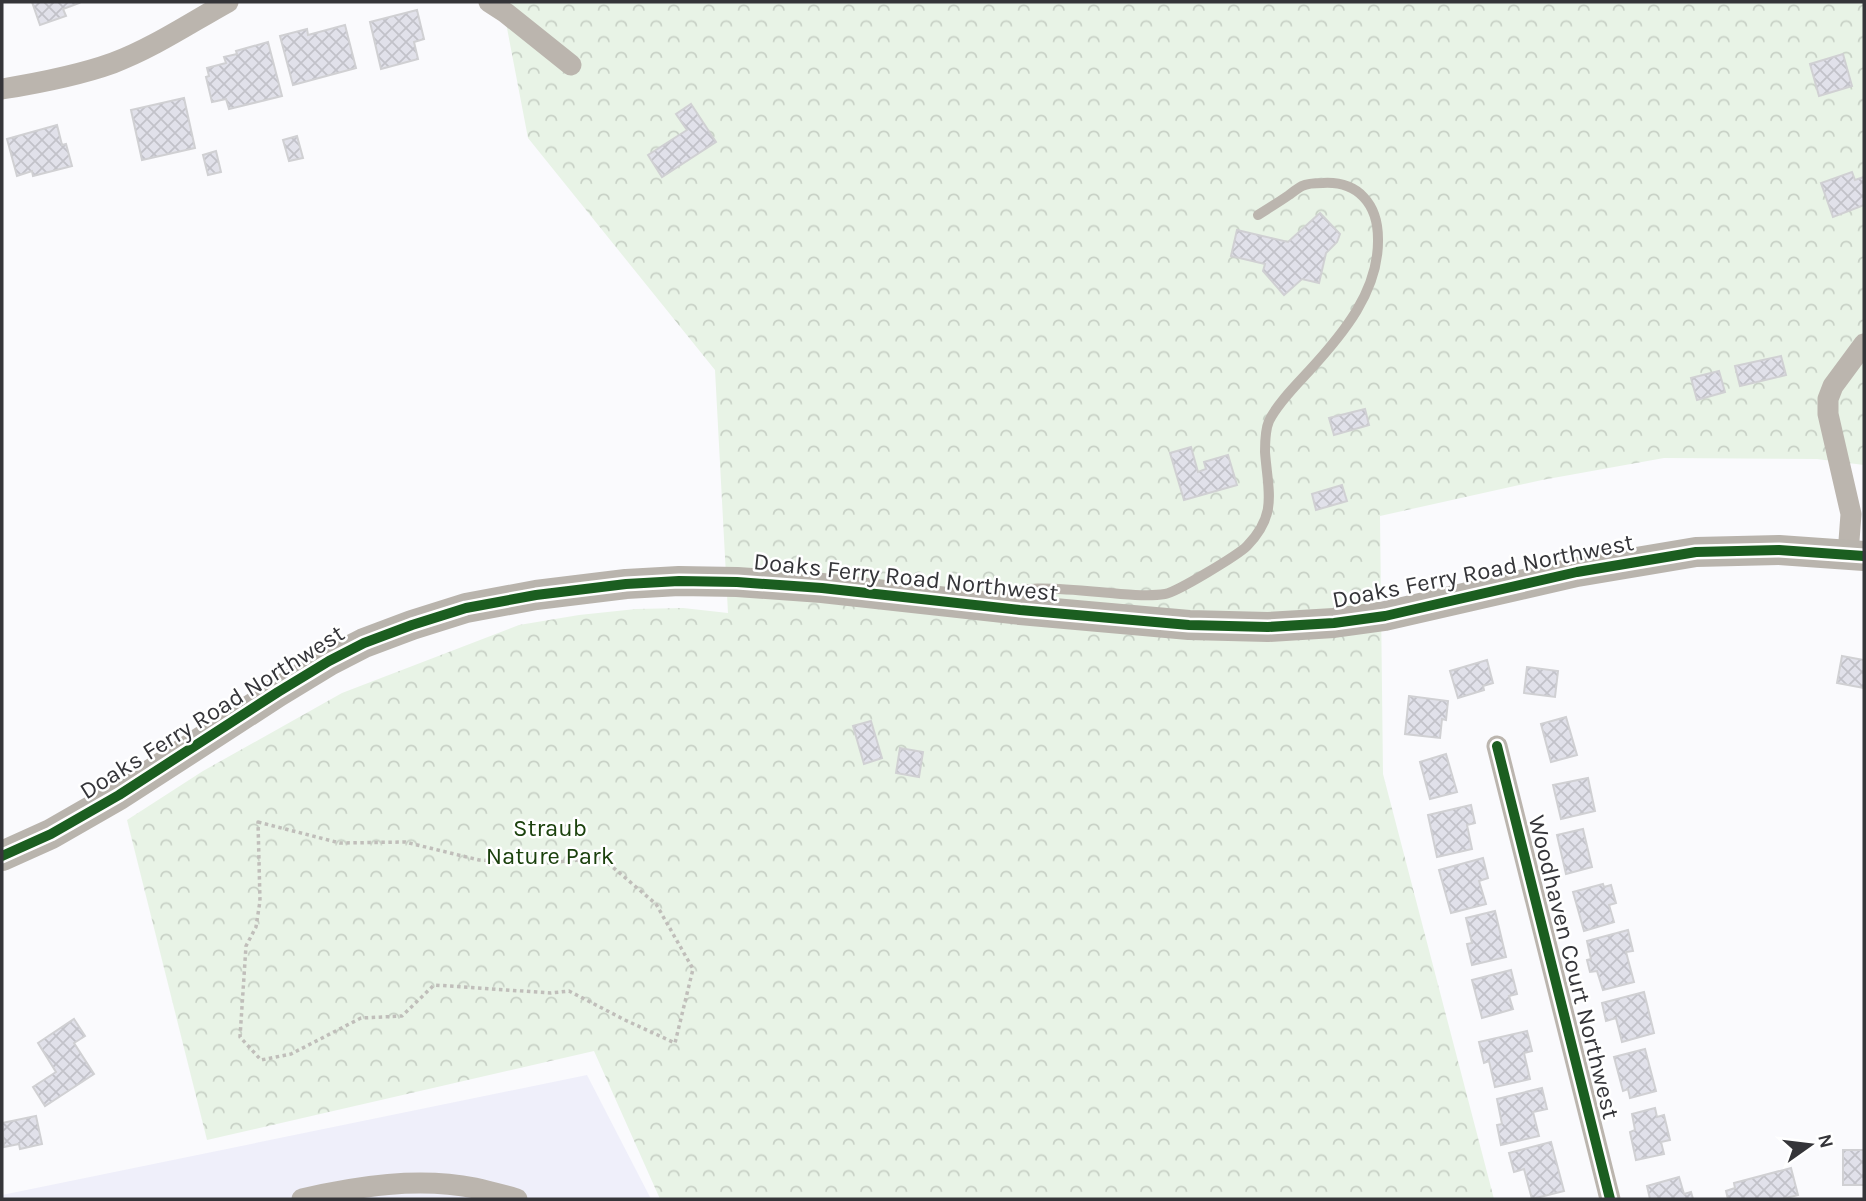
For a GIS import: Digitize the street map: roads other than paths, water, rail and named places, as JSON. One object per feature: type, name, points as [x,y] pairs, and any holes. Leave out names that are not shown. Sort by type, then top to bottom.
[{"type":"main road","name":"Doaks Ferry Road Northwest","points":[[2,856],[51,834],[119,795],[329,661],[412,625],[466,608],[536,595],[626,584],[737,582],[1189,625],[1268,627],[1334,623],[1385,616],[1577,572],[1696,552],[1779,550],[1856,555]]},
{"type":"street","points":[[2,89],[56,79],[113,63],[228,2]]},
{"type":"street","points":[[489,2],[571,65]]},
{"type":"street","points":[[1856,555],[1851,514],[1828,414],[1828,399],[1833,386],[1864,344]]},
{"type":"street","name":"Woodhaven Court Northwest","points":[[1497,746],[1610,1199]]},
{"type":"street","points":[[302,1199],[347,1189],[389,1184],[474,1188],[517,1199]]},
{"type":"lane","points":[[985,606],[1000,594],[1053,588],[1088,592],[1167,594],[1245,548],[1259,532],[1269,512],[1265,445],[1269,420],[1293,387],[1328,349],[1359,309],[1375,269],[1378,238],[1376,218],[1371,205],[1365,197],[1342,184],[1304,185],[1258,215]]},
{"type":"park label","name":"Straub Nature Park","points":[[550,842]]}]
